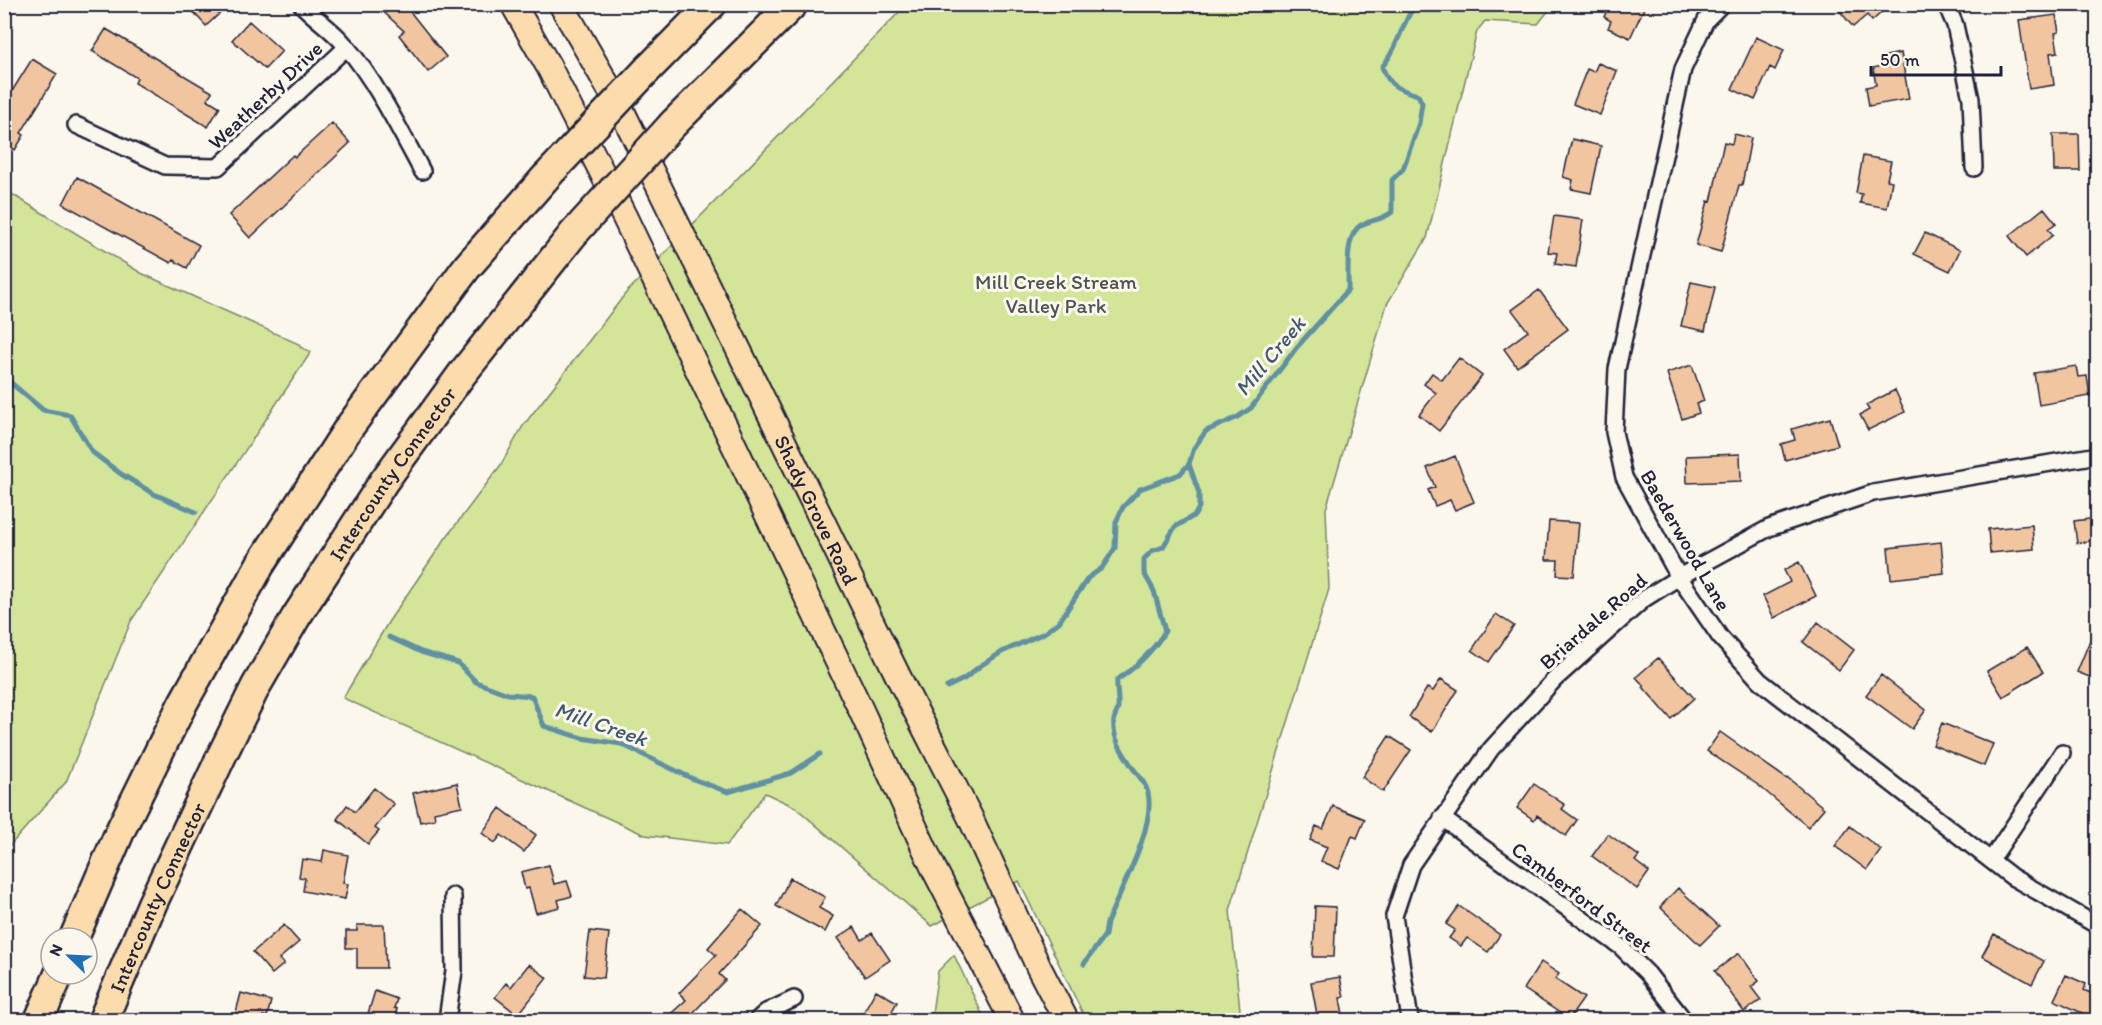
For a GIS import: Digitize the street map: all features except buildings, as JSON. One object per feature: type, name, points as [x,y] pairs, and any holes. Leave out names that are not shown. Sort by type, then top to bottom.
[{"type":"highway","points":[[79,926],[121,829],[183,703],[260,565],[348,429],[467,267],[546,177],[712,4]]},
{"type":"highway","name":"Intercounty Connector","points":[[103,1020],[152,904],[256,686],[296,617],[391,472],[462,374],[574,233],[674,124],[793,4]]},
{"type":"highway","points":[[39,1020],[54,986]]},
{"type":"main road","points":[[513,4],[549,67],[620,208],[855,698],[934,869],[1012,1020]]},
{"type":"main road","name":"Shady Grove Road","points":[[561,4],[621,109],[899,678],[970,817],[1039,968],[1066,1020]]},
{"type":"street","points":[[301,4],[332,30],[347,47],[387,106],[422,171]]},
{"type":"street","name":"Baederwood Lane","points":[[1722,4],[1706,21],[1683,69],[1617,369],[1614,432],[1624,477],[1679,577],[1720,637],[1760,681],[2012,877],[2097,926]]},
{"type":"street","points":[[1946,4],[1955,25],[1971,99],[1974,168]]},
{"type":"street","name":"Weatherby Drive","points":[[76,125],[165,166],[218,167],[347,47]]},
{"type":"street","name":"Briardale Road","points":[[1410,1020],[1394,916],[1411,865],[1491,749],[1555,679],[1644,599],[1679,577],[1769,528],[1873,493],[2097,455]]},
{"type":"street","points":[[1991,860],[2062,753]]},
{"type":"street","name":"Camberford Street","points":[[1442,818],[1621,947],[1648,974],[1684,1020]]},
{"type":"street","points":[[447,1020],[454,971],[453,896]]},
{"type":"street","points":[[757,1020],[766,1012],[794,999]]},
{"type":"green space","name":"Mill Creek Stream Valley Park","points":[[906,5],[1553,5],[1538,24],[1485,21],[1477,31],[1427,238],[1387,304],[1326,509],[1329,589],[1230,910],[1241,1020],[1086,1020],[1019,881],[932,926],[795,807],[765,793],[727,845],[645,835],[343,698],[389,621],[445,539],[500,466],[523,426],[626,293]]},
{"type":"green space","points":[[5,190],[141,273],[301,345],[300,347],[311,352],[131,621],[66,782],[5,851],[5,771],[11,749],[4,630]]},
{"type":"green space","points":[[954,955],[985,1020],[931,1020],[938,971]]},
{"type":"waterway","name":"Mill Creek","points":[[947,687],[964,679],[1002,652],[1044,633],[1059,622],[1088,578],[1102,568],[1115,548],[1116,522],[1123,507],[1140,489],[1180,474],[1189,464],[1194,448],[1206,431],[1236,418],[1251,408],[1297,347],[1348,290],[1348,255],[1352,237],[1361,225],[1392,212],[1392,180],[1403,169],[1419,123],[1422,103],[1418,95],[1405,91],[1392,83],[1382,67],[1416,4]]},
{"type":"waterway","name":"Mill Creek","points":[[4,377],[43,410],[70,415],[92,452],[121,474],[154,494],[196,512]]},
{"type":"waterway","points":[[1084,964],[1105,935],[1107,923],[1135,858],[1147,823],[1149,807],[1147,788],[1123,753],[1114,732],[1114,718],[1118,704],[1117,680],[1144,658],[1165,631],[1154,591],[1144,573],[1144,559],[1152,551],[1163,547],[1175,527],[1195,515],[1199,507],[1199,493],[1189,464]]},
{"type":"waterway","name":"Mill Creek","points":[[389,637],[421,652],[458,663],[476,682],[508,694],[532,696],[544,726],[582,738],[621,744],[693,779],[728,792],[791,773],[820,754]]}]
